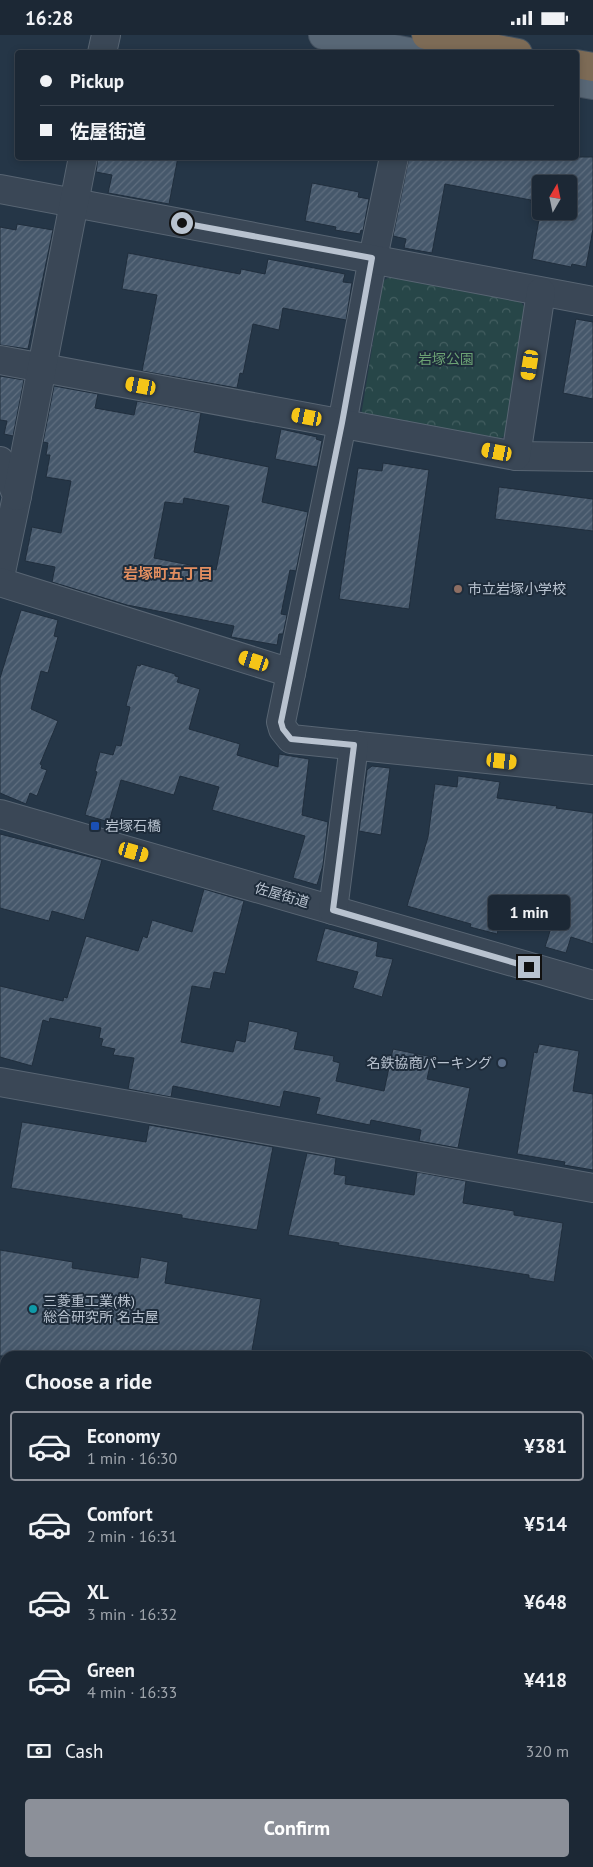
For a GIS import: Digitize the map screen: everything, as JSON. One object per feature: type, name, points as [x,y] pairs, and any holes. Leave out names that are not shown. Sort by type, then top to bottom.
[{"type":"highway","points":[[426,35],[503,50]]},
{"type":"highway","points":[[579,64],[593,67]]},
{"type":"main road","points":[[323,35],[399,50]]},
{"type":"main road","points":[[579,83],[593,85]]},
{"type":"street","points":[[103,50],[106,35]]},
{"type":"street","points":[[0,577],[43,368],[82,160]]},
{"type":"street","points":[[393,160],[372,258],[342,423],[281,722],[283,729],[291,739],[593,770]]},
{"type":"street","points":[[0,189],[593,301]]},
{"type":"street","points":[[516,456],[541,291]]},
{"type":"street","points":[[0,360],[516,456],[593,457]]},
{"type":"street","points":[[0,461],[6,468],[17,496]]},
{"type":"street","points":[[0,582],[291,673]]},
{"type":"street","points":[[333,910],[354,745]]},
{"type":"street","name":"佐屋街道","points":[[0,813],[593,985]]},
{"type":"street","points":[[0,1082],[593,1188]]},
{"type":"green space","name":"岩塚公園","points":[[391,276],[520,301],[530,314],[508,434],[494,442],[361,416],[383,281]]},
{"type":"building","points":[[579,157],[593,157],[593,229],[586,267],[572,264],[571,267],[532,259],[539,220],[578,220],[578,175],[532,175],[532,202],[530,202],[531,200],[445,184],[432,253],[404,248],[406,239],[393,236],[408,160],[579,160]]},
{"type":"building","points":[[98,160],[177,160],[169,204],[108,193],[112,175],[96,172]]},
{"type":"building","points":[[312,183],[359,192],[358,197],[369,199],[363,231],[361,230],[360,234],[335,230],[336,227],[305,221]]},
{"type":"building","points":[[17,224],[53,230],[28,349],[0,345],[0,227],[16,230]]},
{"type":"building","points":[[128,253],[240,274],[241,269],[265,274],[268,259],[345,274],[343,282],[352,283],[346,320],[283,308],[279,330],[253,324],[243,374],[240,373],[237,388],[142,371],[157,295],[122,289]]},
{"type":"building","points":[[576,319],[593,322],[593,399],[563,393]]},
{"type":"building","points":[[0,376],[24,380],[13,436],[4,434],[7,421],[0,420]]},
{"type":"building","points":[[54,386],[98,394],[95,408],[134,415],[137,401],[201,413],[194,452],[269,467],[262,502],[308,512],[296,571],[290,570],[281,614],[287,615],[283,634],[279,634],[277,645],[231,637],[234,626],[127,605],[52,582],[55,567],[25,561],[32,527],[61,533],[71,481],[46,477],[50,455],[46,455],[48,443],[43,442]],"holes":[[[184,498],[229,506],[216,570],[154,558],[165,502],[183,504]]]},
{"type":"building","points":[[281,429],[317,437],[316,439],[322,441],[317,467],[275,459]]},
{"type":"building","points":[[383,463],[429,470],[409,609],[339,599],[358,468],[382,471]]},
{"type":"building","points":[[499,487],[593,499],[593,531],[495,519]]},
{"type":"building","points":[[21,610],[58,620],[54,636],[58,637],[48,673],[41,671],[31,709],[58,721],[40,764],[42,765],[41,768],[47,770],[37,796],[30,793],[26,804],[0,793],[0,678]]},
{"type":"building","points":[[141,664],[175,674],[175,676],[179,677],[177,682],[200,689],[189,729],[240,744],[237,755],[278,767],[279,754],[309,759],[302,815],[328,822],[323,865],[317,885],[293,878],[305,836],[212,810],[219,787],[180,776],[174,795],[121,780],[109,822],[85,815],[97,772],[95,771],[100,752],[113,755],[116,745],[121,746],[130,707],[126,706],[137,665],[140,666]]},
{"type":"building","points":[[372,766],[390,768],[381,835],[359,831],[367,770]]},
{"type":"building","points":[[458,776],[500,782],[497,798],[593,813],[593,944],[571,937],[566,953],[545,947],[556,912],[507,898],[497,934],[470,927],[471,924],[407,906],[428,837],[435,784],[457,787]]},
{"type":"building","points":[[0,834],[102,860],[84,920],[52,911],[49,921],[0,908]]},
{"type":"building","points":[[204,889],[244,901],[225,974],[214,972],[210,989],[192,986],[181,1042],[233,1052],[236,1040],[245,1042],[249,1021],[289,1029],[298,1032],[294,1049],[334,1056],[333,1061],[340,1063],[336,1081],[384,1091],[393,1049],[432,1057],[427,1079],[470,1088],[458,1148],[419,1141],[421,1130],[371,1120],[370,1125],[316,1114],[320,1098],[284,1091],[280,1107],[173,1086],[171,1097],[128,1089],[134,1058],[113,1055],[115,1049],[101,1046],[103,1039],[99,1038],[101,1028],[50,1018],[49,1022],[43,1020],[32,1066],[0,1057],[0,986],[63,1001],[64,997],[67,998],[86,936],[138,951],[143,936],[147,938],[152,920],[192,932]]},
{"type":"building","points":[[325,928],[378,942],[376,956],[393,959],[382,997],[353,988],[358,972],[316,961]]},
{"type":"building","points":[[539,1044],[579,1051],[573,1091],[593,1094],[593,1170],[564,1165],[565,1162],[517,1154],[534,1052],[537,1053]]},
{"type":"building","points":[[22,1122],[146,1142],[149,1125],[273,1147],[257,1230],[182,1218],[182,1215],[11,1188]]},
{"type":"building","points":[[307,1153],[336,1158],[334,1174],[346,1176],[345,1184],[414,1195],[417,1172],[466,1181],[463,1203],[514,1211],[514,1215],[563,1223],[554,1282],[529,1278],[529,1275],[338,1245],[339,1243],[288,1235]]},
{"type":"building","points":[[0,1250],[73,1262],[72,1268],[138,1278],[141,1257],[168,1262],[165,1283],[261,1299],[252,1351],[0,1351]]},
{"type":"place","name":"市立岩塚小学校","points":[[458,589]]},
{"type":"place","name":"岩塚石橋","points":[[95,826]]},
{"type":"place","name":"名鉄協商パーキング","points":[[502,1063]]},
{"type":"place","name":"三菱重工業(株) 総合研究所 名古屋","points":[[33,1309]]},
{"type":"district","name":"岩塚町五丁目","points":[[168,574]]},
{"type":"route","points":[[182,223],[372,258],[342,423],[281,722],[283,729],[291,739],[354,745],[333,910],[529,967]]}]
